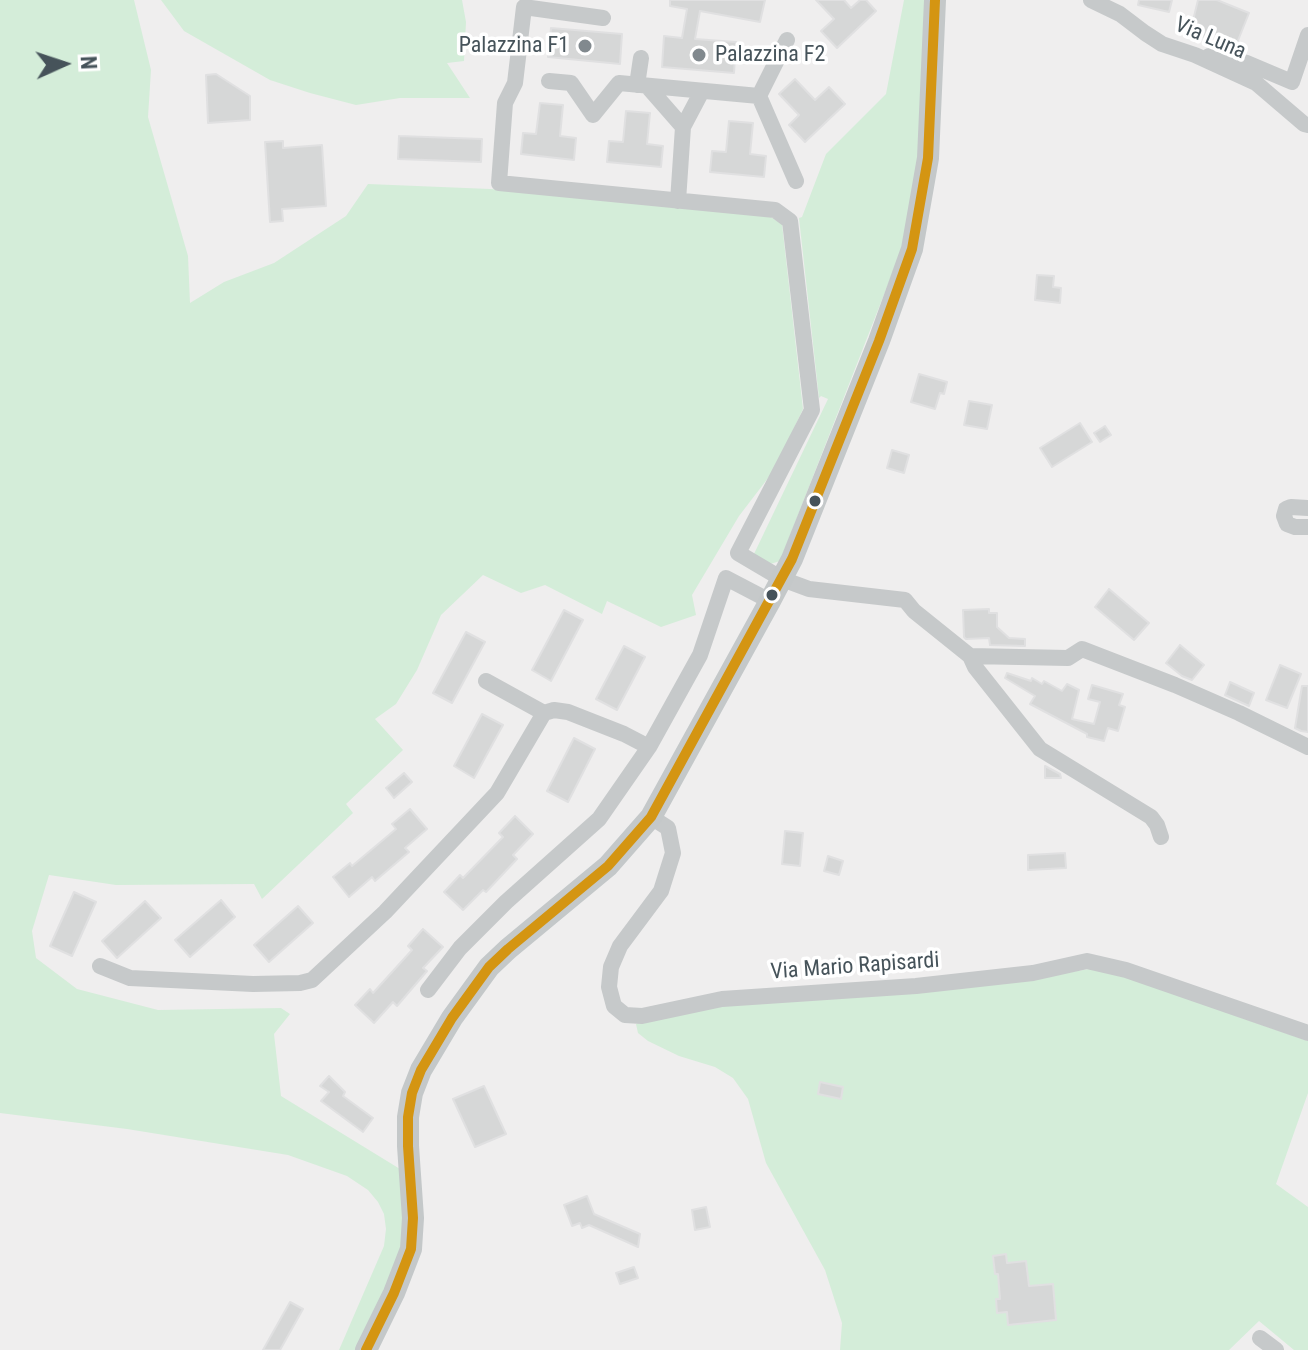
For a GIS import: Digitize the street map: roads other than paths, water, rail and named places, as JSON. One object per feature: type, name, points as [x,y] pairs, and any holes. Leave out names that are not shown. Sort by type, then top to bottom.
[{"type":"main road","points":[[366,1350],[411,1249],[413,1218],[408,1117],[412,1093],[421,1070],[452,1018],[489,967],[608,866],[651,817],[792,559],[879,341],[912,249],[928,158],[935,0]]},
{"type":"street","name":"Via Luna","points":[[1091,0],[1120,14],[1162,44],[1195,55],[1256,83],[1308,125]]},
{"type":"street","points":[[603,18],[524,7],[515,83],[505,103],[499,183],[775,210],[790,221],[812,410],[738,553],[782,579],[809,589],[905,600],[914,611],[970,656],[975,667],[1040,749],[1151,817],[1161,837]]},
{"type":"street","points":[[1195,55],[1247,63],[1292,82],[1308,35]]},
{"type":"street","points":[[759,96],[787,40]]},
{"type":"street","points":[[641,58],[643,86],[683,127]]},
{"type":"street","points":[[549,81],[571,83],[593,115],[619,83],[759,96]]},
{"type":"street","points":[[678,201],[683,127],[702,91]]},
{"type":"street","points":[[759,96],[796,181]]},
{"type":"street","points":[[1308,508],[1291,507],[1286,509],[1284,516],[1287,524],[1308,527]]},
{"type":"street","points":[[428,990],[460,948],[506,902],[599,819],[649,747],[700,655],[726,578],[770,601]]},
{"type":"street","points":[[970,656],[1068,658],[1082,649],[1175,685],[1308,747]]},
{"type":"street","points":[[486,681],[544,713]]},
{"type":"street","points":[[100,966],[130,978],[253,984],[312,980],[385,912],[497,793],[544,713],[554,710],[568,712],[649,747]]},
{"type":"street","name":"Via Mario Rapisardi","points":[[651,817],[668,828],[673,853],[661,891],[620,946],[611,967],[609,987],[614,1006],[625,1015],[642,1016],[722,999],[916,986],[1033,973],[1087,961],[1126,970],[1308,1033]]},
{"type":"street","points":[[1260,1338],[1276,1350]]},
{"type":"place","name":"Palazzina F1","points":[[585,46]]},
{"type":"place","name":"Palazzina F2","points":[[699,55]]}]
